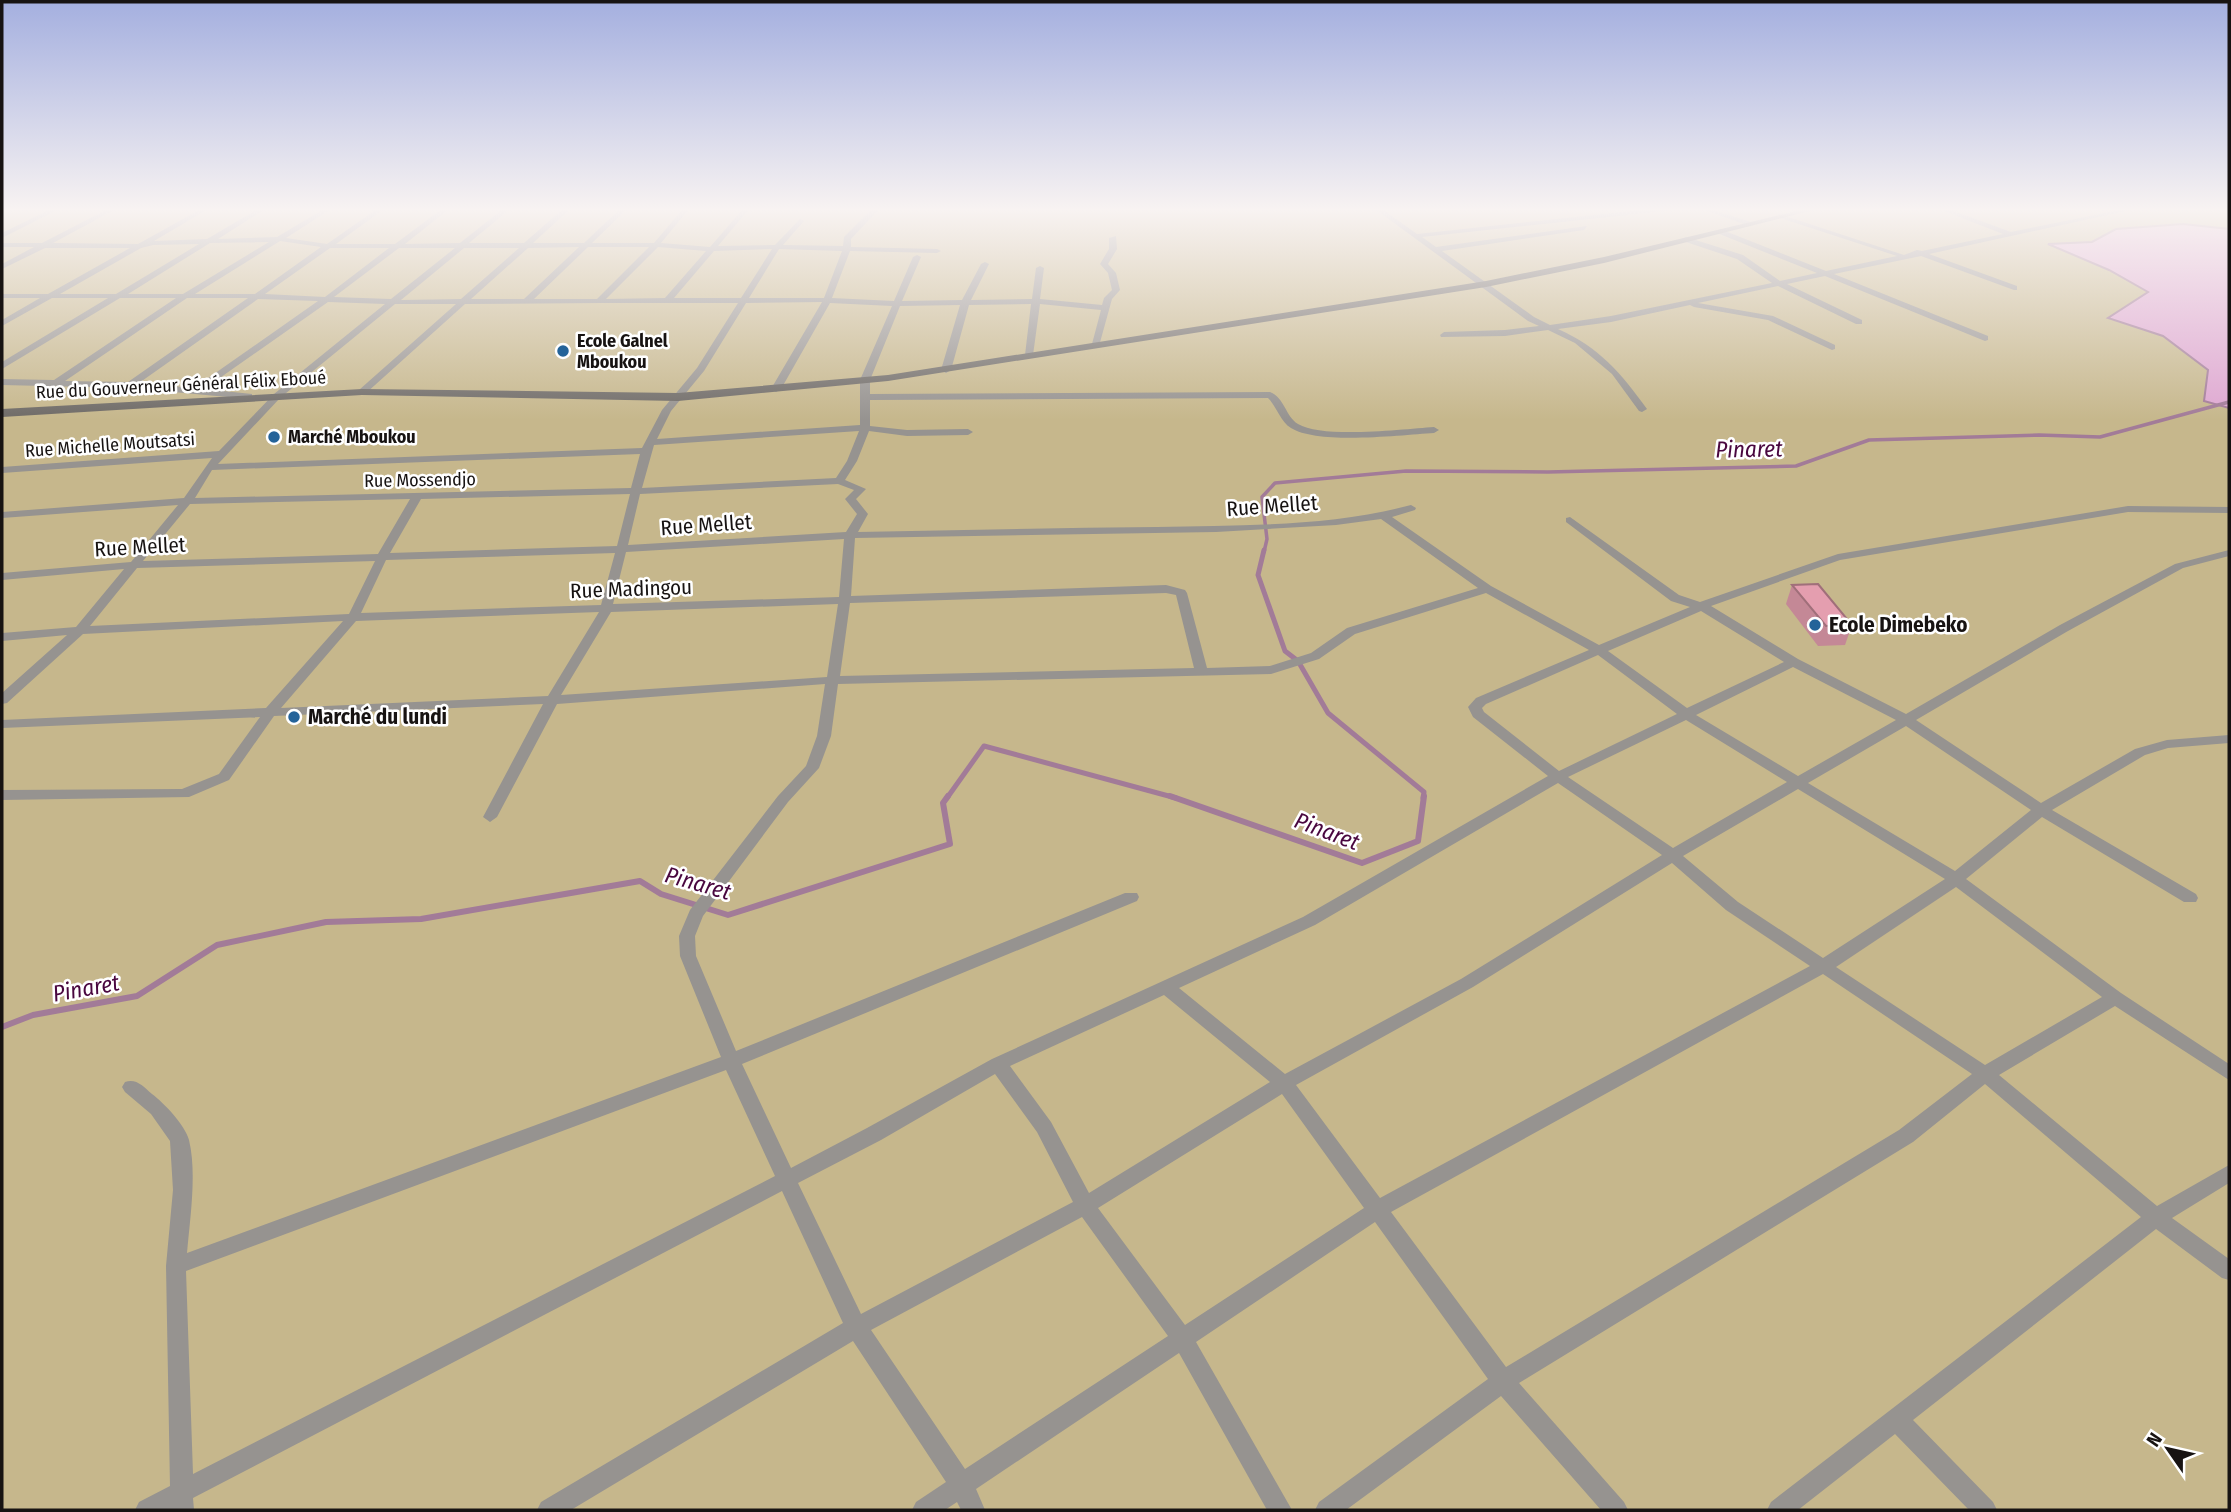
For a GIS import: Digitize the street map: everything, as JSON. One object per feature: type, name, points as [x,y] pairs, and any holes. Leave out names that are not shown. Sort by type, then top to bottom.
[{"type":"main road","name":"Rue du Gouverneur Général Félix Eboué","points":[[2,413],[362,392],[575,393],[678,397],[776,389],[865,389],[1029,355],[1506,280]]},
{"type":"street","points":[[2,323],[80,280]]},
{"type":"street","points":[[2,366],[144,280]]},
{"type":"street","points":[[58,381],[212,280]]},
{"type":"street","points":[[130,385],[278,280]]},
{"type":"street","points":[[197,390],[351,280]]},
{"type":"street","points":[[2,700],[80,630],[131,565],[187,501],[209,467],[277,396],[419,280]]},
{"type":"street","points":[[362,392],[487,280]]},
{"type":"street","points":[[527,301],[549,280]]},
{"type":"street","points":[[597,302],[620,280]]},
{"type":"street","points":[[666,302],[684,280]]},
{"type":"street","points":[[490,817],[552,700],[606,610],[648,447],[667,410],[701,369],[756,280]]},
{"type":"street","points":[[776,389],[827,300],[835,280]]},
{"type":"street","points":[[908,280],[865,389],[865,428],[852,461],[839,481],[861,489],[850,499],[863,514],[850,535],[845,598],[824,736],[812,768],[783,799],[696,914],[687,936],[688,956],[731,1061],[856,1327],[962,1486],[973,1510]]},
{"type":"street","points":[[947,370],[965,303],[977,280]]},
{"type":"street","points":[[1029,355],[1038,280]]},
{"type":"street","points":[[1096,344],[1105,308],[1116,290],[1114,280]]},
{"type":"street","points":[[1479,280],[1516,309],[1578,341],[1615,372],[1642,409]]},
{"type":"street","points":[[1773,280],[1859,322]]},
{"type":"street","points":[[1444,335],[1505,333],[1611,319],[1795,280]]},
{"type":"street","points":[[1844,280],[1984,338]]},
{"type":"street","points":[[1991,280],[2014,288]]},
{"type":"street","points":[[2,296],[254,296],[393,302],[466,299],[597,302],[827,300],[899,304],[1035,301],[1105,308]]},
{"type":"street","points":[[1687,304],[1770,318],[1832,347]]},
{"type":"street","points":[[2,382],[58,381],[130,385],[249,397]]},
{"type":"street","points":[[865,389],[1270,395],[1279,401],[1292,425],[1303,430],[1334,434],[1434,430]]},
{"type":"street","points":[[209,467],[648,447],[865,428],[907,433],[968,432]]},
{"type":"street","name":"Rue Michelle Moutsatsi","points":[[2,470],[220,454]]},
{"type":"street","name":"Rue Mossendjo","points":[[2,515],[187,501],[416,498],[839,481]]},
{"type":"street","points":[[2,795],[184,794],[224,777],[272,710],[353,617],[382,557],[416,498]]},
{"type":"street","name":"Rue Mellet","points":[[2,576],[131,565],[623,549],[850,535],[1216,529],[1336,522],[1411,508]]},
{"type":"street","points":[[2229,510],[2128,509],[1851,555],[1782,576],[1703,607],[1480,701],[1475,707],[1478,714],[1558,778],[1673,855],[1732,906],[1985,1074],[2156,1217],[2229,1271]]},
{"type":"street","points":[[1381,515],[1488,589],[1600,652],[1689,716],[1956,879],[2115,998],[2229,1073]]},
{"type":"street","points":[[1570,520],[1675,598],[1703,607],[1793,662],[1905,719],[2041,810],[2190,898]]},
{"type":"street","points":[[549,1510],[856,1327],[1085,1206],[1284,1083],[1467,983],[1673,855],[1799,784],[1905,719],[2151,579],[2179,566],[2229,553]]},
{"type":"street","points":[[2,724],[272,710],[552,700],[833,680],[1271,670],[1315,656],[1351,631],[1488,589]]},
{"type":"street","name":"Rue Madingou","points":[[2,637],[80,630],[353,617],[606,610],[845,598],[1174,590],[1181,593],[1201,670]]},
{"type":"street","points":[[147,1510],[182,1501],[874,1134],[998,1065],[1309,921],[1558,778],[1689,716],[1793,662]]},
{"type":"street","points":[[925,1510],[1377,1210],[1824,966],[1956,879],[2041,810],[2140,752],[2194,740],[2229,739]]},
{"type":"street","points":[[176,1266],[731,1061],[1131,897]]},
{"type":"street","points":[[1167,988],[1284,1083],[1503,1381],[1616,1510]]},
{"type":"street","points":[[1327,1510],[1503,1381],[1906,1136],[1985,1074],[2115,998]]},
{"type":"street","points":[[998,1065],[1044,1127],[1085,1206],[1182,1338],[1280,1510]]},
{"type":"street","points":[[131,1087],[158,1109],[179,1139],[183,1190],[176,1266],[182,1501]]},
{"type":"street","points":[[1779,1510],[2156,1217],[2229,1173]]},
{"type":"street","points":[[1896,1419],[1985,1510]]},
{"type":"shaded area","points":[[2,280],[2229,280],[2229,1510],[2,1510]]},
{"type":"shaded area","points":[[2126,280],[2229,280],[2229,408],[2204,401],[2208,370],[2163,336],[2108,318],[2148,292]]},
{"type":"building","points":[[1818,584],[1852,625],[1826,626],[1792,585]]},
{"type":"waterway","name":"Pinaret","points":[[1264,552],[1267,539],[1262,497],[1275,483],[1406,471],[1548,472],[1796,466],[1869,440],[2039,435],[2100,437],[2229,402]]},
{"type":"waterway","name":"Pinaret","points":[[1264,550],[1258,575],[1285,651],[1298,661],[1328,713],[1424,792],[1423,798]]},
{"type":"waterway","name":"Pinaret","points":[[947,798],[984,746],[1175,798]]},
{"type":"waterway","name":"Pinaret","points":[[2,1027],[33,1015],[137,996],[217,945],[326,922],[421,919],[640,881],[661,894],[728,915],[950,844],[943,803],[948,796]]},
{"type":"waterway","name":"Pinaret","points":[[1170,796],[1175,798]]},
{"type":"waterway","name":"Pinaret","points":[[1175,798],[1362,863],[1418,841],[1424,796]]},
{"type":"place","name":"Ecole Galnel Mboukou","points":[[563,351]]},
{"type":"place","name":"Marché Mboukou","points":[[274,437]]},
{"type":"place","name":"Ecole Dimebeko","points":[[1815,625]]},
{"type":"place","name":"Marché du lundi","points":[[294,717]]}]
